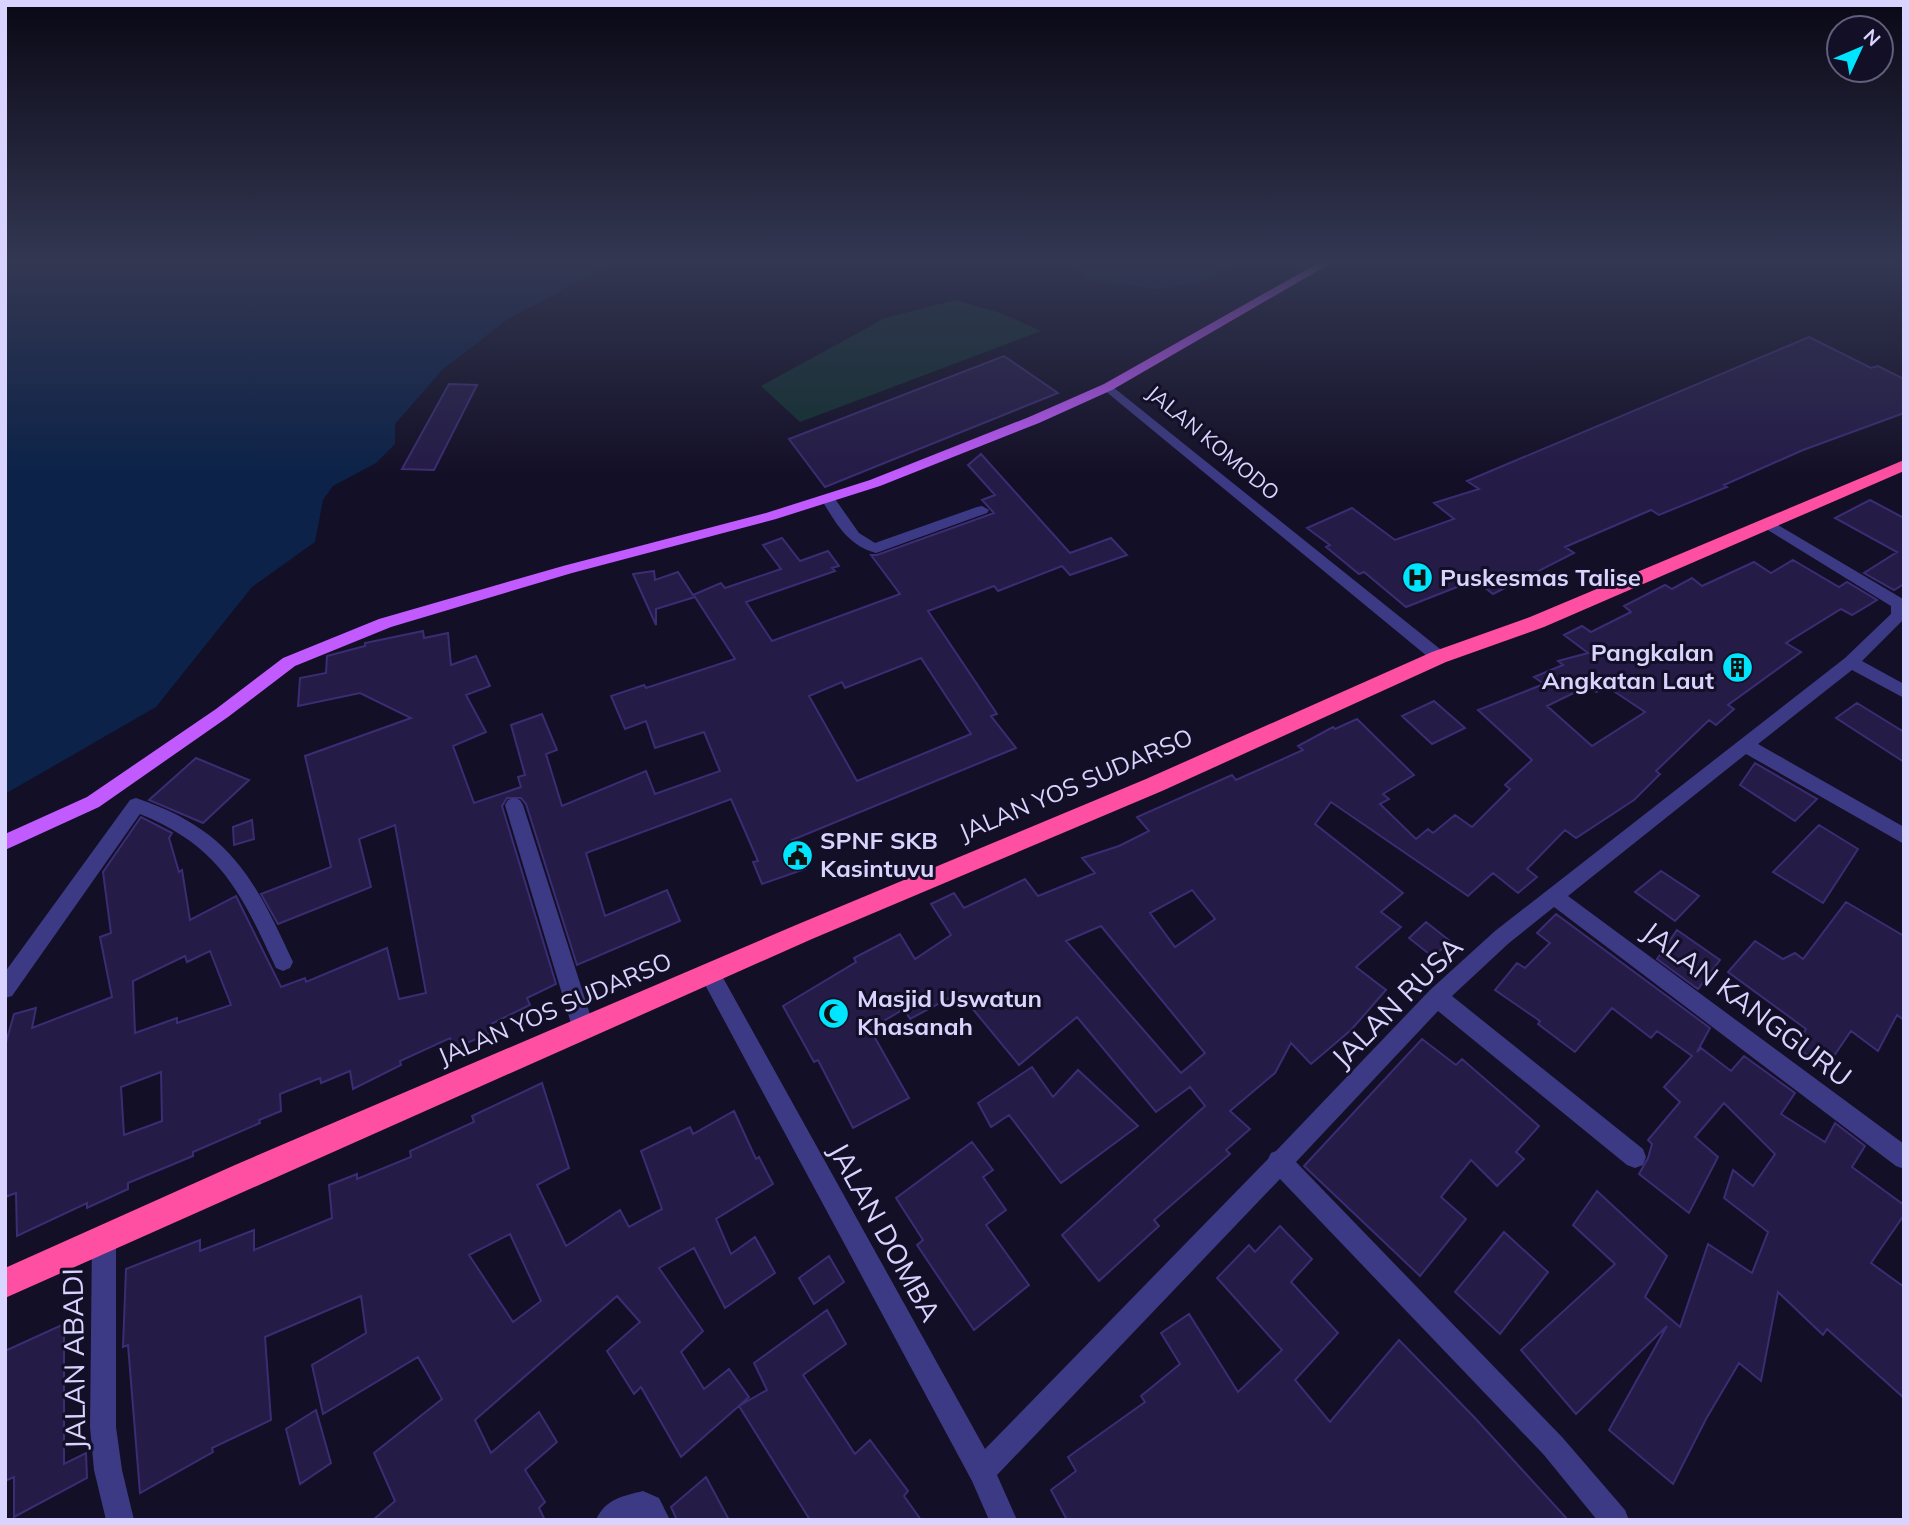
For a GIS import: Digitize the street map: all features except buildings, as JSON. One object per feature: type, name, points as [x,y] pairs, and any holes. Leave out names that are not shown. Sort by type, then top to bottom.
[{"type":"highway","name":"JALAN YOS SUDARSO","points":[[5,1283],[104,1237],[710,974],[1154,785],[1439,657],[1537,622],[1904,466]]},
{"type":"main road","points":[[1108,387],[1203,333]]},
{"type":"main road","name":"JALAN KOMODO","points":[[5,842],[93,802],[222,713],[289,662],[385,623],[568,569],[828,499],[1034,420],[1108,387]]},
{"type":"street","name":"JALAN KOMODO","points":[[1108,387],[1439,657]]},
{"type":"street","points":[[828,499],[857,540],[864,547],[876,548],[982,510]]},
{"type":"street","name":"JALAN RUSA","points":[[982,1471],[1177,1272],[1279,1161],[1437,997],[1502,937],[1851,662],[1897,617],[1900,611],[1898,603],[1768,524]]},
{"type":"street","points":[[1851,662],[1904,692]]},
{"type":"street","points":[[1745,745],[1904,836]]},
{"type":"street","points":[[5,989],[136,805],[181,824],[201,837],[233,867],[246,884],[283,962]]},
{"type":"street","points":[[514,805],[584,1030]]},
{"type":"street","name":"JALAN KANGGURU","points":[[1555,897],[1904,1158]]},
{"type":"street","name":"JALAN DOMBA","points":[[710,974],[982,1471],[1003,1520]]},
{"type":"street","points":[[1437,997],[1635,1157]]},
{"type":"street","points":[[1279,1161],[1534,1426],[1615,1520]]},
{"type":"street","name":"JALAN ABADI","points":[[104,1237],[103,1427],[108,1470],[120,1520]]},
{"type":"street","points":[[610,1520],[620,1511],[643,1505],[649,1508],[656,1520]]},
{"type":"green space","points":[[857,333],[1035,333],[800,422],[761,386]]},
{"type":"water","points":[[5,333],[490,333],[443,369],[395,424],[395,444],[376,463],[333,486],[323,500],[315,542],[252,587],[156,707],[5,794]]},
{"type":"place","name":"Puskesmas Talise","points":[[1417,578]]},
{"type":"place","name":"Pangkalan Angkatan Laut","points":[[1737,667]]},
{"type":"place","name":"SPNF SKB Kasintuvu","points":[[797,855]]},
{"type":"place","name":"Masjid Uswatun Khasanah","points":[[834,1013]]}]
